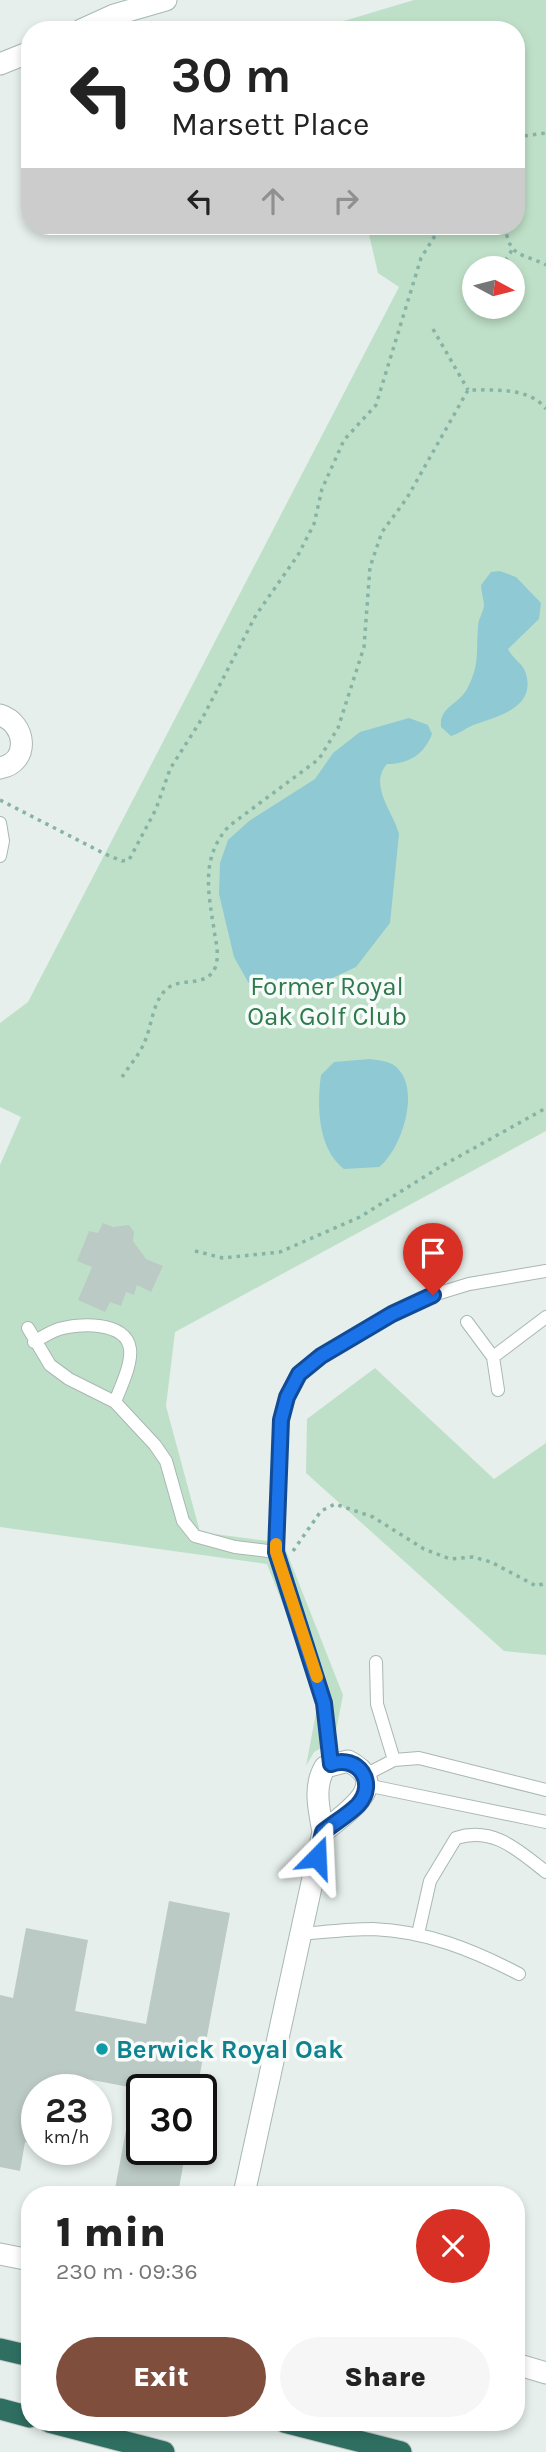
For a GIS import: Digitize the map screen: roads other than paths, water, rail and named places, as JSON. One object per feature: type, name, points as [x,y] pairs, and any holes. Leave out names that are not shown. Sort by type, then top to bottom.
[{"type":"highway","points":[[0,2349],[21,2354]]},
{"type":"highway","points":[[0,2409],[21,2415]]},
{"type":"highway","points":[[83,2431],[163,2452]]},
{"type":"highway","points":[[319,2431],[401,2452]]},
{"type":"street","points":[[100,21],[166,0]]},
{"type":"street","points":[[1,58],[21,54]]},
{"type":"street","points":[[0,715],[14,722],[21,733],[22,747],[16,759],[0,768]]},
{"type":"street","points":[[246,2186],[323,1832],[317,1790],[319,1777],[325,1767],[348,1761],[359,1766],[365,1780],[358,1804],[323,1832]]},
{"type":"street","points":[[0,2254],[21,2258]]},
{"type":"street","points":[[525,2367],[546,2373]]},
{"type":"lane","points":[[0,823],[4,841],[0,856]]},
{"type":"lane","points":[[331,1764],[324,1703],[276,1552],[281,1420],[287,1397],[299,1374],[321,1356],[392,1314],[433,1295],[469,1284],[546,1271]]},
{"type":"lane","points":[[493,1357],[546,1318]]},
{"type":"lane","points":[[467,1322],[493,1357],[498,1390]]},
{"type":"lane","points":[[34,1342],[55,1330],[71,1326],[111,1328],[125,1337],[131,1350],[116,1402]]},
{"type":"lane","points":[[28,1328],[50,1365],[69,1379],[116,1402],[166,1461],[183,1521],[195,1536],[235,1547],[276,1552]]},
{"type":"lane","points":[[376,1662],[377,1704],[394,1760]]},
{"type":"lane","points":[[365,1780],[394,1760],[419,1758],[546,1790]]},
{"type":"lane","points":[[365,1780],[546,1822]]},
{"type":"lane","points":[[418,1934],[429,1881],[456,1839],[470,1834],[488,1835],[508,1842],[546,1872]]},
{"type":"lane","points":[[302,1934],[372,1929],[418,1934],[474,1951],[519,1975]]},
{"type":"water","points":[[500,571],[516,577],[541,603],[539,619],[508,649],[525,671],[528,683],[526,693],[514,708],[451,736],[441,727],[441,720],[446,710],[467,689],[474,673],[478,624],[484,606],[481,585],[491,572]]},
{"type":"water","points":[[409,718],[428,725],[432,734],[425,748],[414,757],[387,764],[380,781],[384,799],[399,834],[390,923],[356,967],[326,981],[278,995],[265,993],[248,982],[234,957],[219,894],[220,863],[228,840],[249,821],[315,779],[333,753],[360,732]]},
{"type":"water","points":[[370,1059],[392,1064],[402,1073],[407,1086],[406,1116],[395,1146],[379,1167],[344,1169],[328,1150],[324,1138],[319,1112],[321,1075],[334,1062]]},
{"type":"place","name":"Berwick Royal Oak","points":[[102,2049]]},
{"type":"park label","name":"Former Royal Oak Golf Club","points":[[327,1001]]}]
